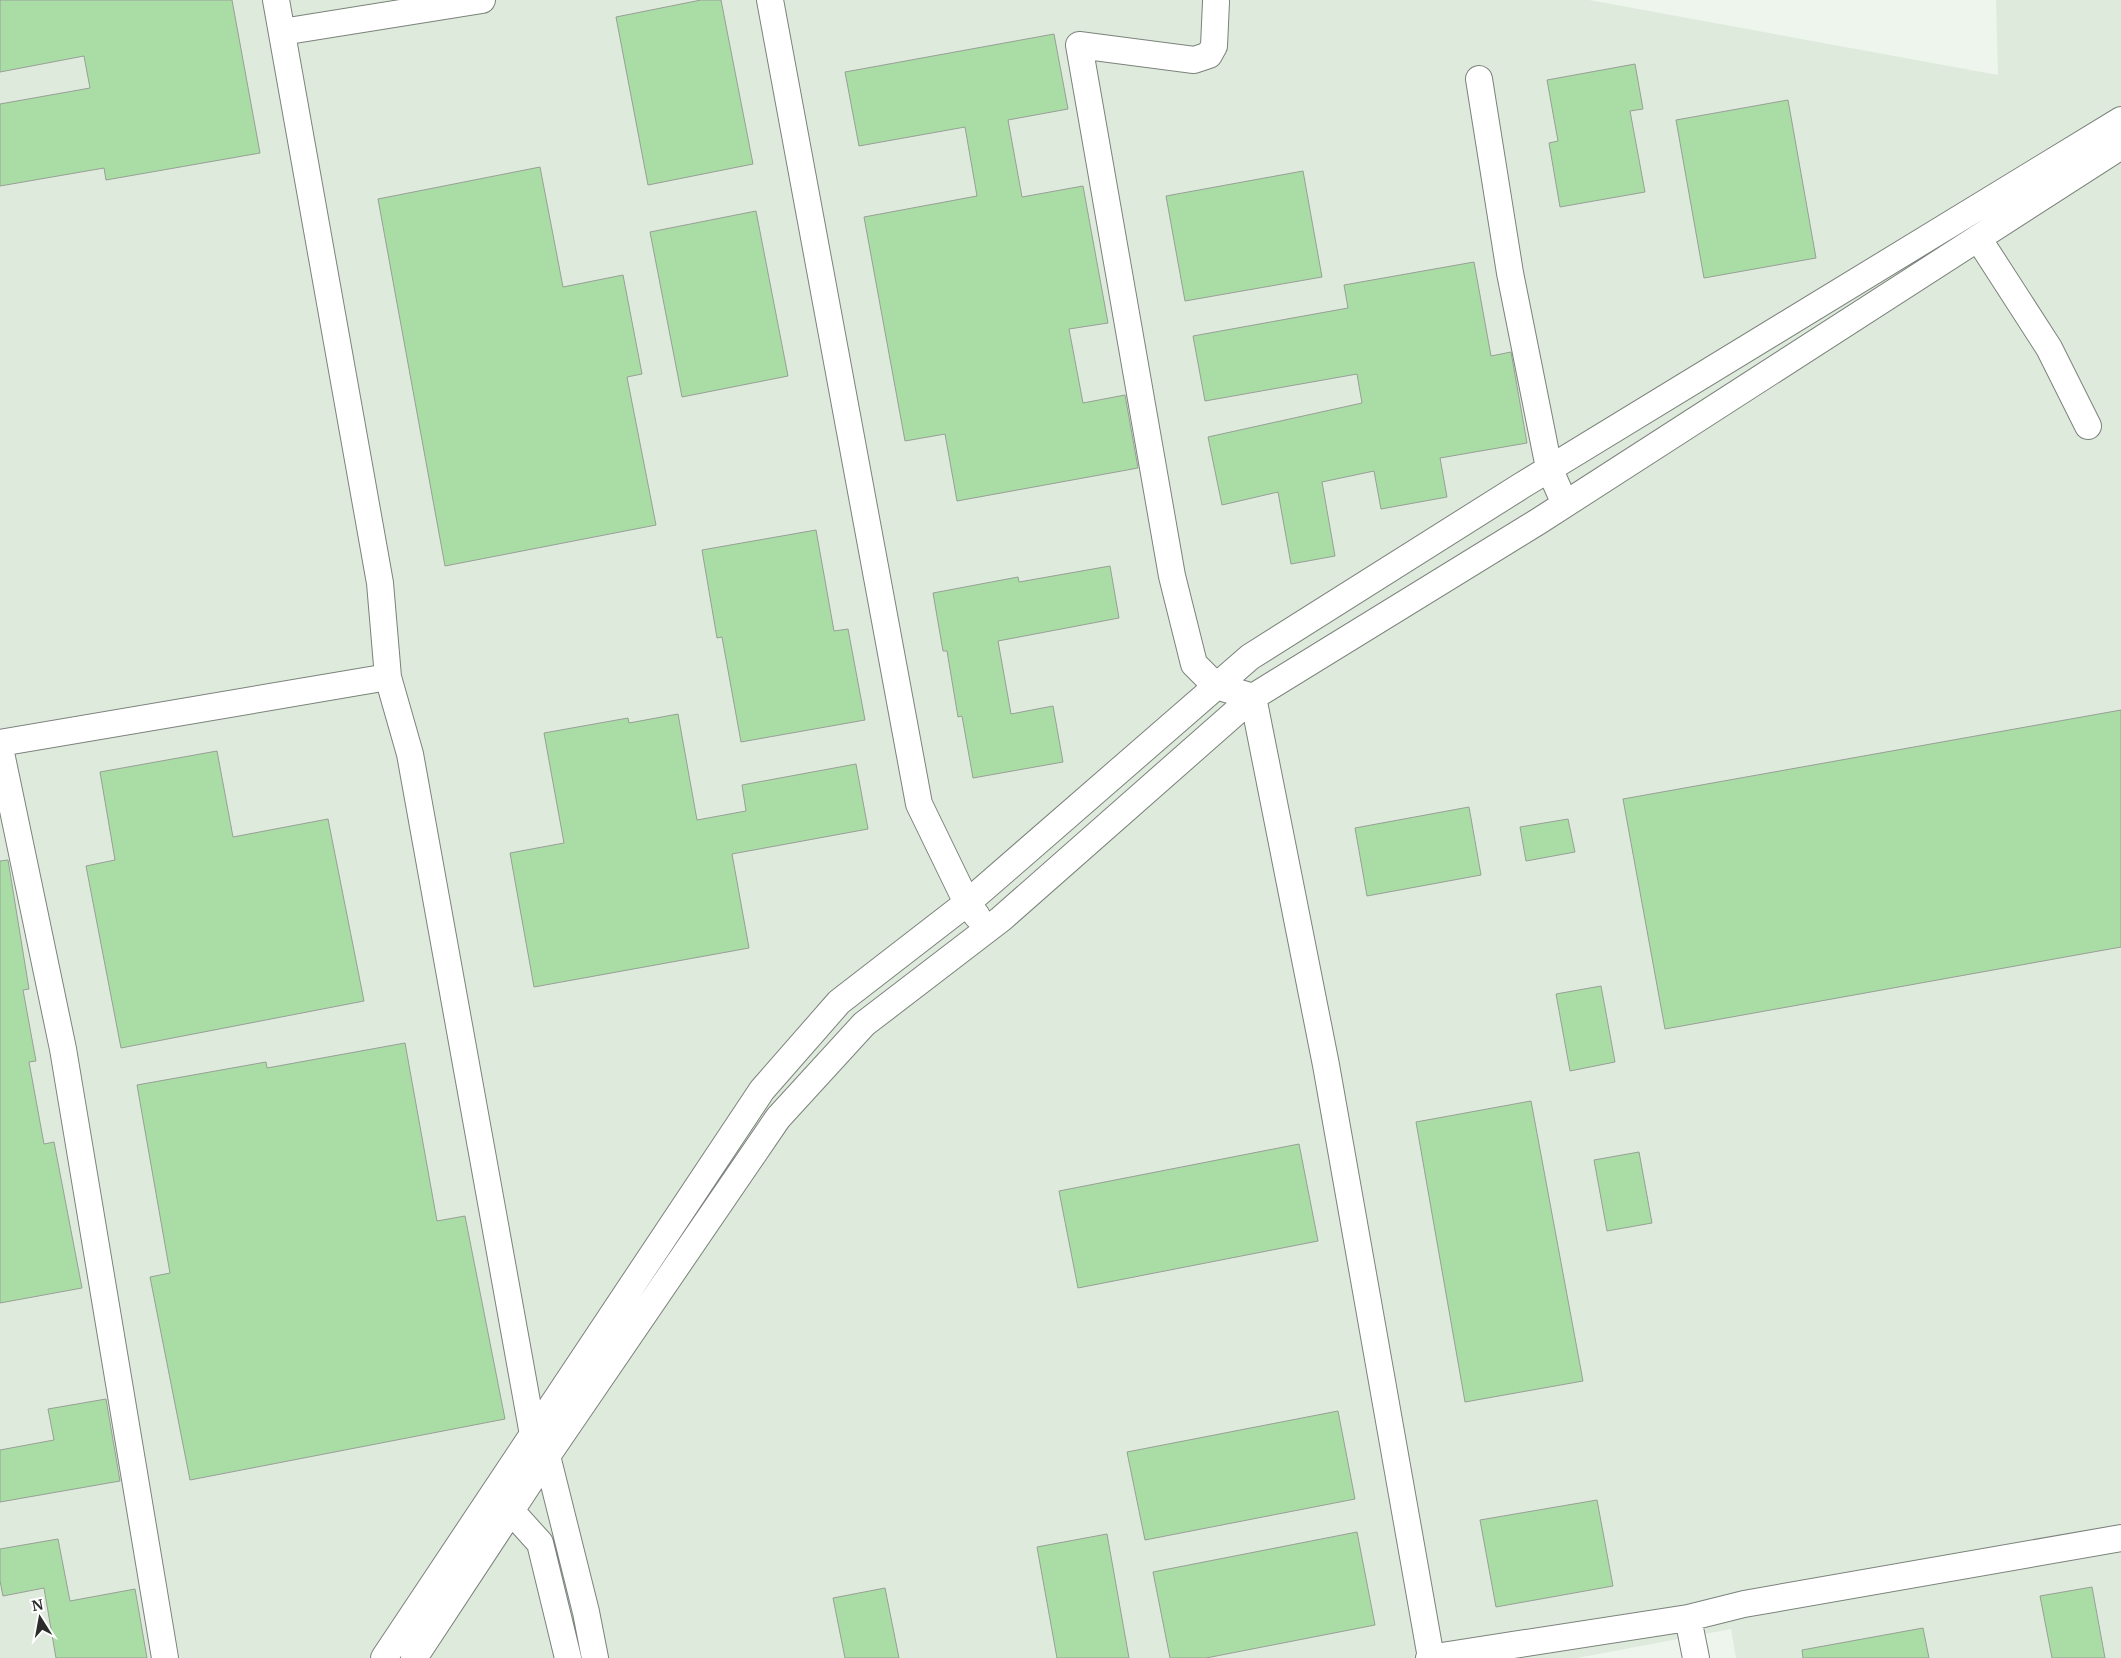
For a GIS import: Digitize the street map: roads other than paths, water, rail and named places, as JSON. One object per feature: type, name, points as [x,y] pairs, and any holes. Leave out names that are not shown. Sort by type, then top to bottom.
[{"type":"street","points":[[276,0],[380,583],[388,677],[410,754],[540,1445],[586,1612],[595,1658]]},
{"type":"street","points":[[282,32],[482,0]]},
{"type":"street","points":[[770,0],[919,804],[967,903],[988,930]]},
{"type":"street","points":[[1216,2],[1214,46],[1209,55],[1194,60],[1079,46],[1172,576],[1194,664],[1216,686],[1253,697]]},
{"type":"street","points":[[1479,79],[1510,273],[1549,468],[1565,504]]},
{"type":"street","points":[[414,1658],[501,1505],[762,1090],[839,1002],[967,903],[1250,657],[1549,468],[2121,120]]},
{"type":"street","points":[[540,1445],[778,1118],[864,1024],[988,930],[1253,697],[1565,504],[2121,146]]},
{"type":"street","points":[[1978,238],[2048,348],[2088,426]]},
{"type":"street","points":[[0,743],[388,677]]},
{"type":"street","points":[[1253,697],[1326,1065],[1430,1658],[1688,1618],[1744,1604],[2121,1538]]},
{"type":"street","points":[[0,748],[64,1048],[165,1658]]},
{"type":"street","points":[[384,1658],[501,1505]]},
{"type":"street","points":[[501,1505],[540,1543],[568,1658]]},
{"type":"street","points":[[1688,1618],[1696,1658]]}]
